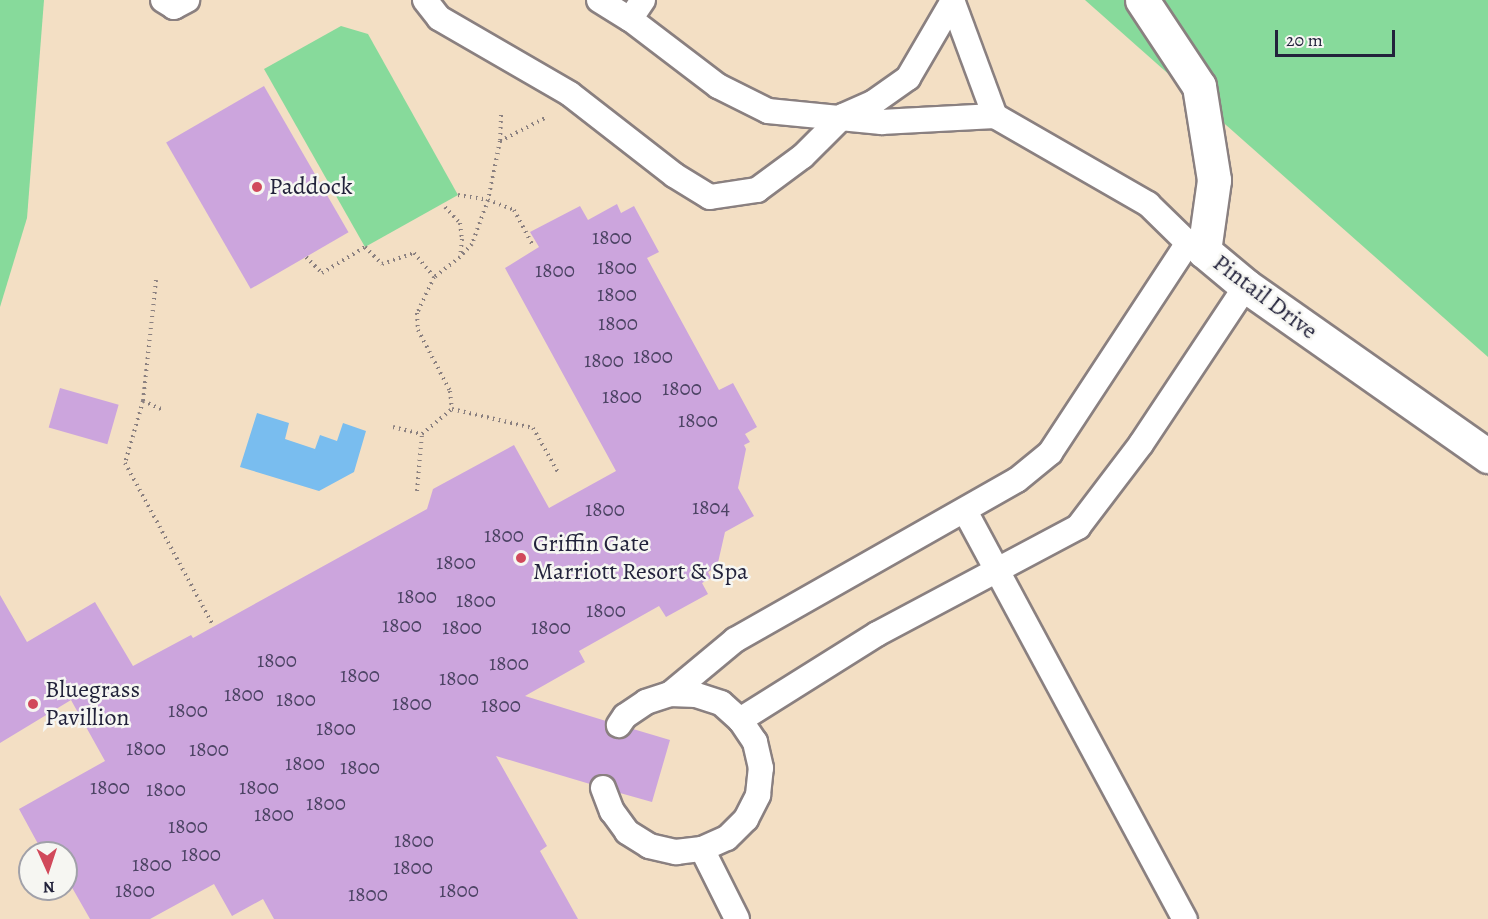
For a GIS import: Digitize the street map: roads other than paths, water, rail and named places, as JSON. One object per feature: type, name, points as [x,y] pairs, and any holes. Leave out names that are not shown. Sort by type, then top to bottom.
[{"type":"street","name":"Pintail Drive","points":[[1142,0],[1199,86],[1214,180],[1196,247],[1246,286],[1488,456]]},
{"type":"lane","points":[[164,0],[174,7],[187,0]]},
{"type":"lane","points":[[426,0],[439,18],[570,94],[674,175],[711,197],[757,190],[803,156],[843,116],[874,102],[908,78],[953,1]]},
{"type":"lane","points":[[599,0],[636,10],[718,86],[768,111],[843,116],[881,122],[995,116],[1148,204],[1196,247],[1050,453],[1017,480],[965,511],[735,640],[670,694]]},
{"type":"lane","points":[[953,1],[995,116]]},
{"type":"lane","points":[[741,720],[877,634],[1078,527],[1141,444],[1246,286]]},
{"type":"lane","points":[[965,511],[1185,919]]},
{"type":"lane","points":[[603,788],[612,811],[627,832],[642,841],[676,852],[702,849],[727,838],[746,819],[758,795],[761,768],[755,742],[741,720],[721,703],[696,694],[670,694],[646,702],[625,716],[619,725]]},
{"type":"lane","points":[[702,849],[736,919]]},
{"type":"water","points":[[257,413],[289,423],[285,439],[315,449],[320,435],[337,441],[343,423],[366,431],[354,472],[319,491],[240,467]]},
{"type":"place","name":"Paddock","points":[[257,187]]},
{"type":"place","name":"Griffin Gate Marriott Resort & Spa","points":[[521,558]]},
{"type":"place","name":"Bluegrass Pavillion","points":[[33,704]]}]
